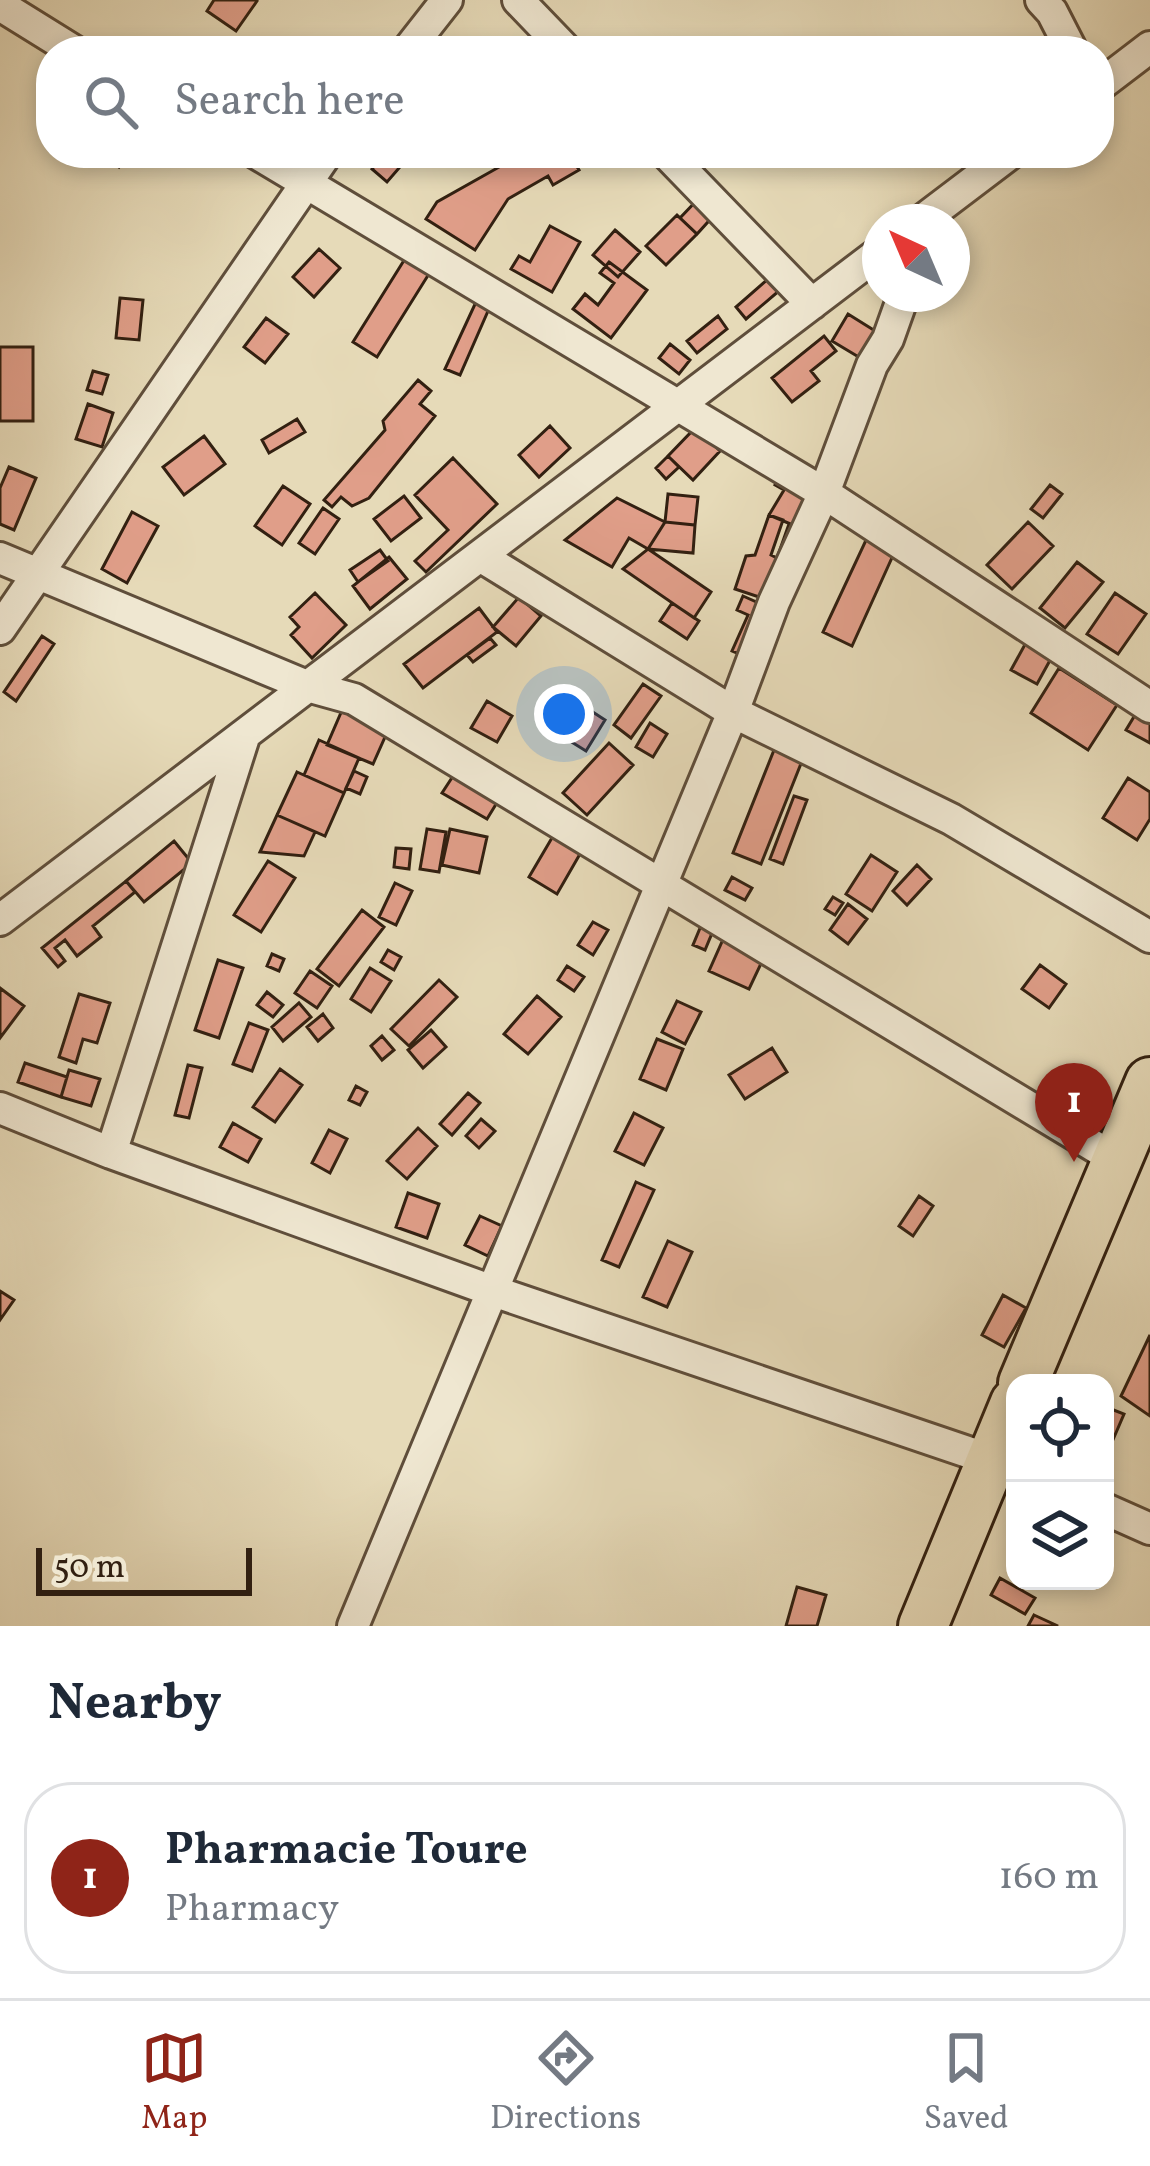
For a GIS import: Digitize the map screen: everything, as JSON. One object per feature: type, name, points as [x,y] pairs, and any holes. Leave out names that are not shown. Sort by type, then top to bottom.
[{"type":"main road","points":[[1027,1374],[1150,1082]]},
{"type":"main road","points":[[923,1626],[1003,1463]]},
{"type":"street","points":[[419,36],[447,0]]},
{"type":"street","points":[[518,0],[553,36]]},
{"type":"street","points":[[1051,4],[1063,36]]},
{"type":"street","points":[[0,5],[50,36]]},
{"type":"street","points":[[1114,75],[1150,47]]},
{"type":"street","points":[[280,168],[824,493],[1150,707]]},
{"type":"street","points":[[0,628],[315,168]]},
{"type":"street","points":[[681,168],[812,304]]},
{"type":"street","points":[[942,204],[971,168]]},
{"type":"street","points":[[947,204],[992,168]]},
{"type":"street","points":[[0,920],[862,266]]},
{"type":"street","points":[[353,1626],[898,312]]},
{"type":"street","points":[[480,556],[733,712],[951,819],[1150,937]]},
{"type":"street","points":[[0,558],[308,686],[353,699],[1117,1160]]},
{"type":"street","points":[[111,1153],[245,734]]},
{"type":"street","points":[[0,1108],[490,1290],[1003,1463]]},
{"type":"street","points":[[1114,1513],[1150,1529]]},
{"type":"building","points":[[214,0],[257,1],[236,31],[207,11]]},
{"type":"building","points":[[373,168],[399,168],[387,182]]},
{"type":"building","points":[[497,168],[579,170],[553,185],[548,176],[508,199],[475,250],[426,219],[437,202]]},
{"type":"building","points":[[699,198],[716,213],[697,234],[680,218]]},
{"type":"building","points":[[677,215],[697,234],[666,265],[646,246]]},
{"type":"building","points":[[550,226],[580,242],[552,292],[511,269],[519,256],[530,262]]},
{"type":"building","points":[[615,230],[640,252],[618,277],[593,255]]},
{"type":"building","points":[[319,249],[340,268],[314,297],[293,277]]},
{"type":"building","points":[[408,254],[432,269],[377,357],[353,342]]},
{"type":"building","points":[[609,262],[647,290],[611,338],[573,309],[585,294],[598,305],[614,283],[600,273]]},
{"type":"building","points":[[769,278],[780,290],[746,319],[736,307]]},
{"type":"building","points":[[482,289],[495,295],[460,375],[445,369]]},
{"type":"building","points":[[120,298],[143,300],[139,340],[116,338]]},
{"type":"building","points":[[848,314],[888,339],[872,365],[832,341]]},
{"type":"building","points":[[718,316],[727,329],[697,353],[687,341]]},
{"type":"building","points":[[266,318],[288,334],[265,363],[244,347]]},
{"type":"building","points":[[824,336],[836,351],[811,371],[819,381],[792,402],[772,378]]},
{"type":"building","points":[[670,344],[690,360],[679,374],[659,358]]},
{"type":"building","points":[[0,347],[33,347],[33,421],[0,421]]},
{"type":"building","points":[[93,371],[108,375],[102,394],[87,390]]},
{"type":"building","points":[[418,380],[431,391],[420,404],[435,416],[369,498],[352,506],[341,497],[332,507],[324,500],[385,430],[383,421]]},
{"type":"building","points":[[88,404],[113,413],[102,447],[76,439]]},
{"type":"building","points":[[297,419],[305,432],[269,453],[262,440]]},
{"type":"building","points":[[550,426],[570,448],[539,477],[519,455]]},
{"type":"building","points":[[696,427],[720,451],[693,480],[668,456]]},
{"type":"building","points":[[204,436],[225,464],[184,495],[163,467]]},
{"type":"building","points":[[668,456],[679,467],[666,479],[656,468]]},
{"type":"building","points":[[453,458],[497,504],[426,572],[415,561],[448,530],[415,495]]},
{"type":"building","points":[[9,467],[36,478],[14,530],[0,524],[0,488]]},
{"type":"building","points":[[777,481],[813,498],[800,528],[769,515],[784,490],[775,485]]},
{"type":"building","points":[[1050,485],[1062,494],[1043,518],[1031,509]]},
{"type":"building","points":[[283,486],[310,504],[282,545],[255,526]]},
{"type":"building","points":[[668,494],[698,497],[695,525],[665,522]]},
{"type":"building","points":[[404,496],[421,518],[391,541],[374,519]]},
{"type":"building","points":[[617,498],[665,522],[648,549],[629,538],[612,567],[565,540]]},
{"type":"building","points":[[323,508],[339,519],[315,554],[299,543]]},
{"type":"building","points":[[132,512],[158,526],[127,583],[102,569]]},
{"type":"building","points":[[769,515],[783,520],[771,555],[777,558],[789,524],[800,528],[774,602],[735,589],[746,556],[755,555]]},
{"type":"building","points":[[665,522],[695,525],[693,553],[648,549]]},
{"type":"building","points":[[1028,522],[1053,546],[1012,589],[987,565]]},
{"type":"building","points":[[867,538],[895,551],[852,646],[823,632]]},
{"type":"building","points":[[648,549],[711,592],[694,618],[623,569]]},
{"type":"building","points":[[380,550],[388,561],[358,582],[350,570]]},
{"type":"building","points":[[389,557],[407,579],[370,609],[353,586]]},
{"type":"building","points":[[1077,562],[1103,582],[1065,628],[1040,608]]},
{"type":"building","points":[[315,593],[346,625],[312,658],[291,635],[299,627],[290,617]]},
{"type":"building","points":[[1115,593],[1146,614],[1118,654],[1087,634]]},
{"type":"building","points":[[743,596],[772,609],[751,659],[732,651],[748,615],[737,610]]},
{"type":"building","points":[[519,597],[541,616],[516,646],[493,627]]},
{"type":"building","points":[[672,603],[699,621],[687,639],[660,621]]},
{"type":"building","points":[[479,608],[497,632],[423,688],[404,664]]},
{"type":"building","points":[[42,636],[54,644],[16,701],[4,692]]},
{"type":"building","points":[[490,638],[496,645],[473,662],[467,655]]},
{"type":"building","points":[[1028,639],[1054,653],[1037,684],[1011,670]]},
{"type":"building","points":[[1059,668],[1117,705],[1088,750],[1031,713]]},
{"type":"building","points":[[643,684],[661,696],[631,738],[614,725]]},
{"type":"building","points":[[487,701],[512,716],[497,742],[471,728]]},
{"type":"building","points":[[582,705],[605,720],[586,751],[562,736]]},
{"type":"building","points":[[343,708],[389,728],[373,764],[327,745]]},
{"type":"building","points":[[1138,710],[1150,717],[1150,743],[1126,730]]},
{"type":"building","points":[[650,723],[667,734],[653,757],[636,747]]},
{"type":"building","points":[[319,740],[359,758],[344,793],[304,775]]},
{"type":"building","points":[[778,740],[806,751],[761,864],[733,853]]},
{"type":"building","points":[[609,743],[633,765],[587,815],[563,793]]},
{"type":"building","points":[[457,770],[501,796],[487,819],[442,793]]},
{"type":"building","points":[[354,771],[367,777],[360,794],[346,788]]},
{"type":"building","points":[[297,772],[344,793],[325,836],[277,815]]},
{"type":"building","points":[[1128,778],[1150,792],[1150,819],[1137,840],[1103,818]]},
{"type":"building","points":[[794,796],[807,800],[783,864],[770,859]]},
{"type":"building","points":[[277,815],[315,832],[304,856],[260,852]]},
{"type":"building","points":[[427,829],[446,832],[439,872],[420,869]]},
{"type":"building","points":[[450,829],[487,837],[479,873],[442,865]]},
{"type":"building","points":[[556,831],[584,847],[557,894],[529,877]]},
{"type":"building","points":[[174,841],[192,863],[144,902],[126,881]]},
{"type":"building","points":[[396,848],[411,849],[409,869],[394,867]]},
{"type":"building","points":[[871,855],[897,872],[872,911],[846,894]]},
{"type":"building","points":[[268,861],[295,878],[261,932],[234,915]]},
{"type":"building","points":[[917,865],[931,879],[907,905],[893,891]]},
{"type":"building","points":[[732,877],[752,888],[745,900],[725,890]]},
{"type":"building","points":[[126,881],[135,892],[93,926],[101,937],[77,956],[65,940],[55,948],[65,961],[58,967],[42,948]]},
{"type":"building","points":[[395,883],[412,891],[396,925],[379,917]]},
{"type":"building","points":[[833,897],[843,903],[835,915],[825,909]]},
{"type":"building","points":[[848,904],[867,919],[848,944],[830,930]]},
{"type":"building","points":[[362,910],[384,927],[339,986],[317,969]]},
{"type":"building","points":[[703,921],[715,926],[705,950],[693,945]]},
{"type":"building","points":[[593,922],[608,930],[593,955],[578,945]]},
{"type":"building","points":[[725,935],[766,953],[749,989],[709,971]]},
{"type":"building","points":[[388,950],[401,957],[394,970],[381,962]]},
{"type":"building","points":[[272,954],[284,959],[279,971],[267,966]]},
{"type":"building","points":[[218,960],[243,968],[219,1038],[195,1030]]},
{"type":"building","points":[[1040,965],[1066,984],[1049,1008],[1022,989]]},
{"type":"building","points":[[567,966],[584,977],[574,991],[558,980]]},
{"type":"building","points":[[370,968],[391,981],[371,1012],[351,999]]},
{"type":"building","points":[[310,971],[332,986],[317,1008],[295,993]]},
{"type":"building","points":[[439,980],[457,997],[409,1046],[391,1029]]},
{"type":"building","points":[[0,988],[24,1006],[0,1038]]},
{"type":"building","points":[[267,992],[283,1005],[273,1017],[257,1005]]},
{"type":"building","points":[[79,994],[110,1003],[97,1043],[83,1039],[76,1063],[59,1057]]},
{"type":"building","points":[[537,996],[561,1017],[528,1054],[504,1034]]},
{"type":"building","points":[[677,1001],[701,1012],[685,1044],[662,1032]]},
{"type":"building","points":[[299,1003],[311,1017],[283,1041],[272,1027]]},
{"type":"building","points":[[323,1014],[333,1028],[318,1041],[307,1027]]},
{"type":"building","points":[[249,1023],[268,1030],[252,1071],[233,1064]]},
{"type":"building","points":[[431,1030],[446,1047],[423,1068],[408,1050]]},
{"type":"building","points":[[382,1036],[394,1050],[382,1060],[371,1046]]},
{"type":"building","points":[[657,1039],[683,1049],[666,1090],[640,1079]]},
{"type":"building","points":[[772,1048],[787,1072],[745,1099],[729,1075]]},
{"type":"building","points":[[25,1063],[67,1077],[61,1097],[18,1082]]},
{"type":"building","points":[[188,1065],[202,1068],[189,1118],[175,1115]]},
{"type":"building","points":[[280,1069],[302,1085],[275,1122],[253,1107]]},
{"type":"building","points":[[69,1070],[100,1079],[91,1106],[61,1097]]},
{"type":"building","points":[[356,1086],[367,1092],[360,1105],[349,1100]]},
{"type":"building","points":[[468,1093],[480,1103],[452,1135],[440,1124]]},
{"type":"building","points":[[634,1113],[663,1128],[644,1165],[615,1151]]},
{"type":"building","points":[[481,1119],[495,1131],[479,1148],[466,1136]]},
{"type":"building","points":[[233,1123],[261,1139],[248,1162],[220,1147]]},
{"type":"building","points":[[418,1128],[437,1146],[407,1179],[387,1161]]},
{"type":"building","points":[[329,1130],[347,1139],[330,1173],[312,1163]]},
{"type":"building","points":[[636,1182],[654,1190],[619,1267],[602,1260]]},
{"type":"building","points":[[408,1193],[439,1204],[427,1238],[396,1227]]},
{"type":"building","points":[[919,1196],[933,1206],[913,1236],[899,1226]]},
{"type":"building","points":[[480,1216],[502,1226],[488,1256],[465,1245]]},
{"type":"building","points":[[668,1241],[692,1252],[667,1307],[643,1297]]},
{"type":"building","points":[[0,1291],[14,1300],[0,1320]]},
{"type":"building","points":[[1003,1295],[1026,1308],[1004,1347],[982,1335]]},
{"type":"building","points":[[1150,1335],[1150,1416],[1121,1396]]},
{"type":"building","points":[[1114,1410],[1124,1414],[1114,1437]]},
{"type":"building","points":[[1000,1578],[1006,1581],[1006,1590],[1021,1590],[1035,1598],[1025,1614],[991,1595]]},
{"type":"building","points":[[797,1587],[826,1595],[817,1626],[786,1626]]},
{"type":"building","points":[[1034,1615],[1058,1626],[1028,1626]]},
{"type":"place","name":"Pharmacie Toure","points":[[1074,1162]]}]
